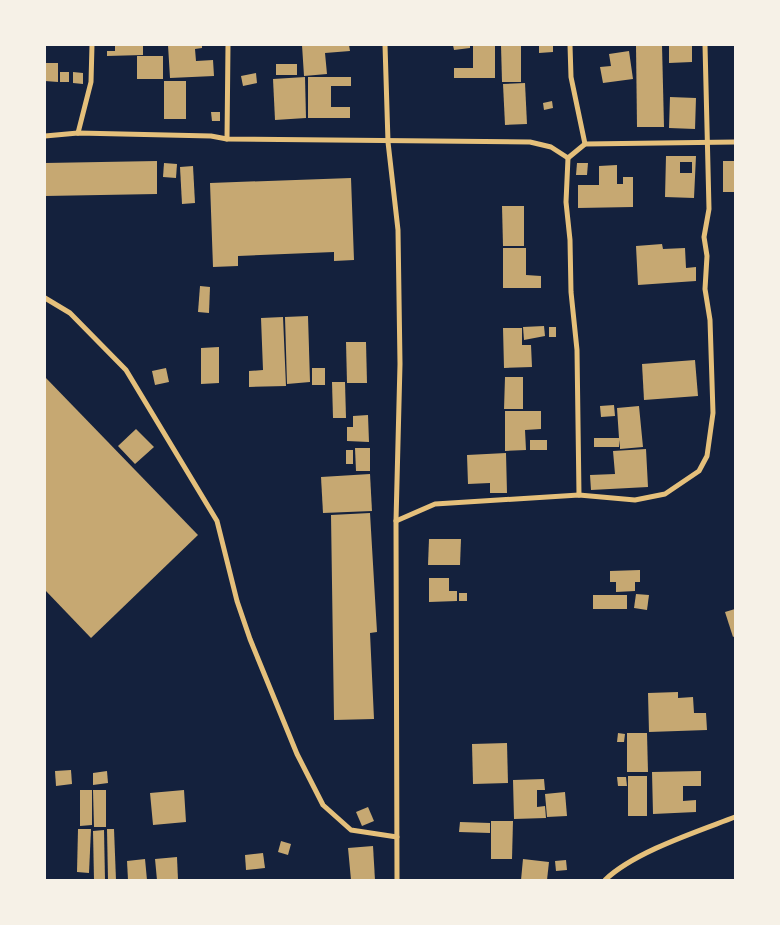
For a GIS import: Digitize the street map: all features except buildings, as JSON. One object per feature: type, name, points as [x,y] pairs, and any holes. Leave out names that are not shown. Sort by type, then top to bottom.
[{"type":"street","points":[[78,133],[91,82],[92,45]]},
{"type":"street","points":[[227,139],[228,45]]},
{"type":"street","points":[[385,45],[388,142],[398,239],[400,364],[396,520],[397,880]]},
{"type":"street","points":[[570,45],[571,76],[585,144]]},
{"type":"street","points":[[396,520],[435,504],[579,495],[635,500],[665,494],[699,471],[707,456],[713,413],[710,320],[705,289],[707,256],[704,237],[710,209],[704,45]]},
{"type":"street","points":[[45,136],[78,133],[210,136],[227,139],[530,142],[551,147],[568,158]]},
{"type":"street","points":[[579,495],[577,350],[570,292],[570,240],[566,202],[568,158],[585,144],[709,144],[735,142]]},
{"type":"street","points":[[45,298],[70,313],[126,370],[217,521],[237,601],[250,639],[297,754],[323,805],[351,830],[397,836]]},
{"type":"street","points":[[604,880],[617,868],[680,839],[735,817]]}]
